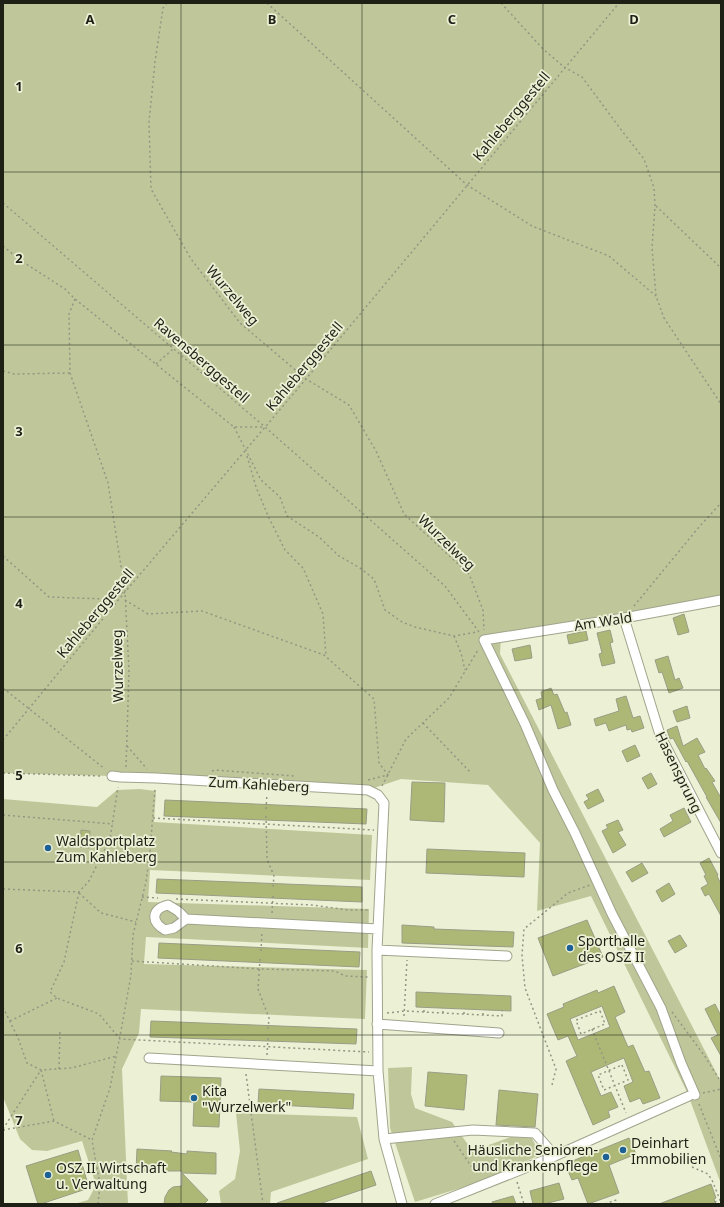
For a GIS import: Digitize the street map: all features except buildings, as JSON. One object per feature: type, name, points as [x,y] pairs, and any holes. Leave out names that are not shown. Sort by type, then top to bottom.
[{"type":"street","name":"Am Wald","points":[[484,640],[624,618],[721,600]]},
{"type":"street","name":"Hasensprung","points":[[624,618],[660,736],[721,853]]},
{"type":"street","points":[[435,1204],[554,1156],[692,1096],[661,1008],[612,914],[575,833],[553,790],[525,724],[484,640]]},
{"type":"street","name":"Zum Kahleberg","points":[[119,777],[368,790],[378,795]]},
{"type":"street","points":[[378,795],[384,803],[377,950],[378,1071],[384,1139],[402,1204]]},
{"type":"street","points":[[186,919],[378,929]]},
{"type":"street","points":[[377,950],[506,956]]},
{"type":"street","points":[[377,1024],[498,1032]]},
{"type":"street","points":[[148,1058],[378,1071]]},
{"type":"street","points":[[384,1139],[473,1130],[535,1133],[554,1156]]},
{"type":"path","name":"Wurzelweg","points":[[167,3],[164,8],[155,62],[149,122],[151,189],[191,259],[240,323],[306,379],[349,405],[376,451],[404,514],[469,574],[483,610],[484,640]]},
{"type":"path","points":[[267,3],[467,185],[532,226],[609,256],[656,296]]},
{"type":"path","points":[[501,3],[543,49],[564,67],[582,77],[644,159],[654,188],[655,206],[652,248],[656,296],[664,318],[721,404]]},
{"type":"path","name":"Kahleberggestell","points":[[3,740],[125,592],[306,379],[564,67],[619,3]]},
{"type":"path","name":"Ravensberggestell","points":[[3,203],[265,427],[445,586],[484,640]]},
{"type":"path","points":[[655,206],[721,268]]},
{"type":"path","points":[[3,246],[20,260],[65,289],[75,299],[234,427],[261,480],[280,497],[286,516],[320,537],[339,556],[360,568],[374,579],[385,610],[402,622],[415,627],[454,636],[478,632]]},
{"type":"path","name":"Wurzelweg","points":[[75,299],[69,314],[70,373],[108,483],[125,592],[129,671],[127,746],[119,777],[110,839],[89,881],[79,892]]},
{"type":"path","points":[[156,364],[173,349]]},
{"type":"path","points":[[3,371],[14,374],[70,373]]},
{"type":"path","points":[[234,427],[265,427]]},
{"type":"path","points":[[246,450],[256,487],[269,518],[285,550],[303,568],[323,614],[326,656]]},
{"type":"path","points":[[634,606],[699,527],[721,503]]},
{"type":"path","points":[[3,556],[49,597],[106,599],[125,592]]},
{"type":"path","points":[[125,600],[148,614],[202,611],[326,656],[374,699],[379,763],[388,776]]},
{"type":"path","points":[[454,636],[466,671]]},
{"type":"path","points":[[378,795],[406,739],[450,698],[484,640]]},
{"type":"path","points":[[3,688],[119,777]]},
{"type":"path","points":[[423,723],[471,773]]},
{"type":"path","points":[[98,1204],[100,1184],[92,1140],[110,1088],[117,1056],[131,975],[133,935],[147,874],[156,778],[127,746]]},
{"type":"path","points":[[3,773],[119,777]]},
{"type":"path","points":[[266,808],[268,784]]},
{"type":"path","points":[[3,815],[113,824]]},
{"type":"path","points":[[266,816],[267,858],[274,876],[273,887]]},
{"type":"path","points":[[153,818],[382,830]]},
{"type":"path","points":[[552,1085],[556,1069],[525,988],[522,955],[524,929],[568,892],[598,883]]},
{"type":"path","points":[[3,889],[79,892],[101,913],[136,922]]},
{"type":"path","points":[[79,892],[64,962],[50,992],[57,998],[99,1014],[120,1039],[377,1052]]},
{"type":"path","points":[[261,951],[273,895]]},
{"type":"path","points":[[142,897],[158,898]]},
{"type":"path","points":[[173,899],[312,905],[348,910],[379,911]]},
{"type":"path","points":[[404,1026],[408,951]]},
{"type":"path","points":[[260,959],[258,989],[269,1018],[268,1030]]},
{"type":"path","points":[[132,961],[260,969],[335,971],[345,976],[378,977]]},
{"type":"path","points":[[10,1021],[57,998]]},
{"type":"path","points":[[3,1007],[18,1038],[27,1063],[41,1070],[71,1068],[117,1056]]},
{"type":"path","points":[[424,1007],[424,1012]]},
{"type":"path","points":[[443,1008],[443,1013]]},
{"type":"path","points":[[661,1008],[673,1012],[704,1055],[721,1082]]},
{"type":"path","points":[[464,1009],[464,1014]]},
{"type":"path","points":[[483,1010],[483,1015]]},
{"type":"path","points":[[377,1014],[405,1011],[502,1016],[502,1010]]},
{"type":"path","points":[[600,1011],[605,1024],[592,1029],[581,1034],[576,1020],[600,1011]]},
{"type":"path","points":[[592,1029],[630,1122]]},
{"type":"path","points":[[59,1069],[60,1030]]},
{"type":"path","points":[[267,1065],[268,1037]]},
{"type":"path","points":[[245,1064],[263,1204]]},
{"type":"path","points":[[622,1065],[628,1080],[615,1085],[604,1090],[598,1074],[622,1065]]},
{"type":"path","points":[[41,1070],[54,1120]]},
{"type":"path","points":[[3,1129],[41,1070]]},
{"type":"path","points":[[721,1089],[692,1096],[721,1159]]},
{"type":"path","points":[[3,1129],[54,1120],[92,1140]]},
{"type":"path","points":[[449,1133],[470,1166],[493,1181]]},
{"type":"path","points":[[692,1167],[708,1174],[712,1180],[720,1200],[715,1202],[716,1204]]},
{"type":"path","points":[[514,1172],[524,1204]]},
{"type":"path","points":[[605,1204],[619,1199]]},
{"type":"green space","points":[[3,3],[721,3],[721,595],[501,637],[500,654],[721,1082],[721,1184],[687,1092],[591,896],[537,911],[540,843],[488,785],[401,779],[368,790],[112,776],[3,773]]},
{"type":"green space","points":[[140,789],[156,791],[154,822],[372,835],[370,880],[150,870],[148,902],[369,909],[368,948],[146,937],[144,964],[367,970],[365,1019],[141,1009],[139,1033],[122,1069],[128,1204],[74,1204],[88,1200],[96,1185],[82,1141],[47,1151],[32,1150],[20,1139],[3,1097],[3,799],[97,807],[117,790]]},
{"type":"green space","points":[[412,1067],[411,1094],[415,1108],[452,1122],[469,1146],[475,1150],[511,1137],[532,1138],[540,1155],[474,1184],[415,1202],[390,1128],[388,1068]]},
{"type":"green space","points":[[236,1113],[357,1117],[368,1159],[271,1192],[270,1204],[221,1204],[219,1191],[235,1179],[240,1151]]},
{"type":"place","name":"Waldsportplatz Zum Kahleberg","points":[[48,848]]},
{"type":"place","name":"Sporthalle des OSZ II","points":[[570,948]]},
{"type":"place","name":"Kita \"Wurzelwerk\"","points":[[194,1098]]},
{"type":"place","name":"Deinhart Immobilien","points":[[623,1150]]},
{"type":"place","name":"Häusliche Senioren- und Krankenpflege","points":[[606,1157]]},
{"type":"place","name":"OSZ II Wirtschaft u. Verwaltung","points":[[48,1175]]}]
